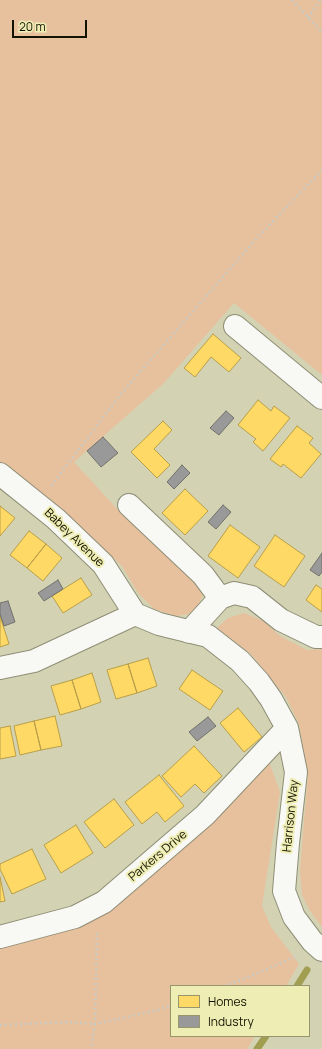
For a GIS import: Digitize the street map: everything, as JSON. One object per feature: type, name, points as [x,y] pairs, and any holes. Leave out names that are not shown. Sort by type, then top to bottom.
[{"type":"street","points":[[235,326],[322,398]]},
{"type":"street","name":"Babey Avenue","points":[[0,474],[56,519],[103,564],[135,614]]},
{"type":"street","points":[[129,505],[203,575],[220,598]]},
{"type":"street","points":[[189,632],[220,598],[234,593],[252,597],[281,620],[316,637],[322,637]]},
{"type":"street","points":[[0,668],[34,661],[135,614]]},
{"type":"street","name":"Harrison Way","points":[[135,614],[159,624],[208,636],[240,661],[259,682],[271,699],[287,728],[296,772],[284,891],[294,917],[317,945]]},
{"type":"street","name":"Parkers Drive","points":[[0,937],[75,917],[104,902],[205,815],[287,728]]},
{"type":"path","points":[[292,0],[322,32]]},
{"type":"path","points":[[308,18],[320,0]]},
{"type":"path","points":[[38,504],[121,394],[256,239],[322,170]]},
{"type":"path","points":[[91,1049],[95,1024],[98,905]]},
{"type":"path","points":[[227,985],[297,956],[317,945]]},
{"type":"path","points":[[0,1025],[68,1022],[95,1024],[158,1010],[170,1005]]},
{"type":"shaded area","points":[[0,0],[322,0],[322,375],[234,303],[164,383],[74,462],[120,512],[196,583],[203,595],[198,605],[189,614],[176,616],[154,609],[138,593],[122,566],[70,519],[0,462]]},
{"type":"shaded area","points":[[244,613],[263,621],[280,636],[307,650],[322,649],[322,927],[310,911],[302,895],[300,870],[308,774],[299,724],[286,697],[251,654],[217,628],[228,618]]},
{"type":"shaded area","points":[[268,759],[280,792],[262,906],[271,927],[299,964],[287,985],[170,985],[170,1037],[254,1037],[247,1049],[0,1049],[0,949],[78,927]]},
{"type":"building: Homes","points":[[213,334],[241,358],[229,372],[211,357],[195,377],[184,368]]},
{"type":"building: Homes","points":[[258,400],[271,411],[274,406],[290,418],[263,451],[253,442],[256,439],[238,425]]},
{"type":"building: Homes","points":[[163,421],[172,430],[154,449],[170,465],[157,478],[131,452]]},
{"type":"building: Homes","points":[[297,426],[313,438],[309,443],[321,454],[301,478],[283,464],[281,467],[270,459]]},
{"type":"building: Homes","points":[[185,489],[208,511],[185,535],[162,513]]},
{"type":"building: Homes","points":[[0,506],[15,518],[0,536]]},
{"type":"building: Homes","points":[[230,525],[260,547],[238,578],[208,556]]},
{"type":"building: Homes","points":[[29,531],[46,544],[27,568],[10,555]]},
{"type":"building: Homes","points":[[275,535],[305,556],[284,587],[254,566]]},
{"type":"building: Homes","points":[[46,544],[62,558],[43,581],[27,568]]},
{"type":"building: Homes","points":[[81,578],[92,595],[63,613],[52,596]]},
{"type":"building: Homes","points":[[316,585],[322,589],[322,612],[306,600]]},
{"type":"building: Homes","points":[[0,616],[9,644],[0,647]]},
{"type":"building: Homes","points":[[148,658],[157,686],[137,693],[128,664]]},
{"type":"building: Homes","points":[[128,664],[137,693],[116,699],[107,670]]},
{"type":"building: Homes","points":[[192,670],[223,691],[210,710],[179,689]]},
{"type":"building: Homes","points":[[92,673],[101,702],[81,709],[72,680]]},
{"type":"building: Homes","points":[[72,680],[81,709],[60,715],[51,686]]},
{"type":"building: Homes","points":[[238,708],[262,737],[244,752],[220,723]]},
{"type":"building: Homes","points":[[55,716],[62,746],[41,750],[34,721]]},
{"type":"building: Homes","points":[[34,721],[41,750],[20,755],[14,726]]},
{"type":"building: Homes","points":[[10,726],[16,756],[0,759],[0,728]]},
{"type":"building: Homes","points":[[194,746],[222,776],[204,793],[195,784],[181,797],[162,776]]},
{"type":"building: Homes","points":[[159,775],[184,806],[165,822],[157,812],[142,824],[125,802]]},
{"type":"building: Homes","points":[[114,799],[134,825],[105,848],[84,822]]},
{"type":"building: Homes","points":[[76,825],[93,853],[61,873],[44,845]]},
{"type":"building: Homes","points":[[32,849],[46,879],[12,894],[0,869],[0,864]]},
{"type":"building: Homes","points":[[0,877],[5,901],[0,902]]},
{"type":"building: Industry","points":[[226,411],[234,418],[219,435],[210,428]]},
{"type":"building: Industry","points":[[103,437],[118,453],[101,467],[87,451]]},
{"type":"building: Industry","points":[[182,465],[190,473],[174,489],[167,482]]},
{"type":"building: Industry","points":[[223,505],[231,512],[216,529],[208,522]]},
{"type":"building: Industry","points":[[322,553],[322,572],[319,576],[310,570]]},
{"type":"building: Industry","points":[[58,580],[63,589],[44,601],[38,593]]},
{"type":"building: Industry","points":[[8,601],[15,622],[4,626],[0,614],[0,603]]},
{"type":"building: Industry","points":[[208,717],[216,726],[197,741],[189,732]]},
{"type":"waterway","points":[[298,985],[307,970]]},
{"type":"waterway","points":[[257,1049],[265,1037]]}]
